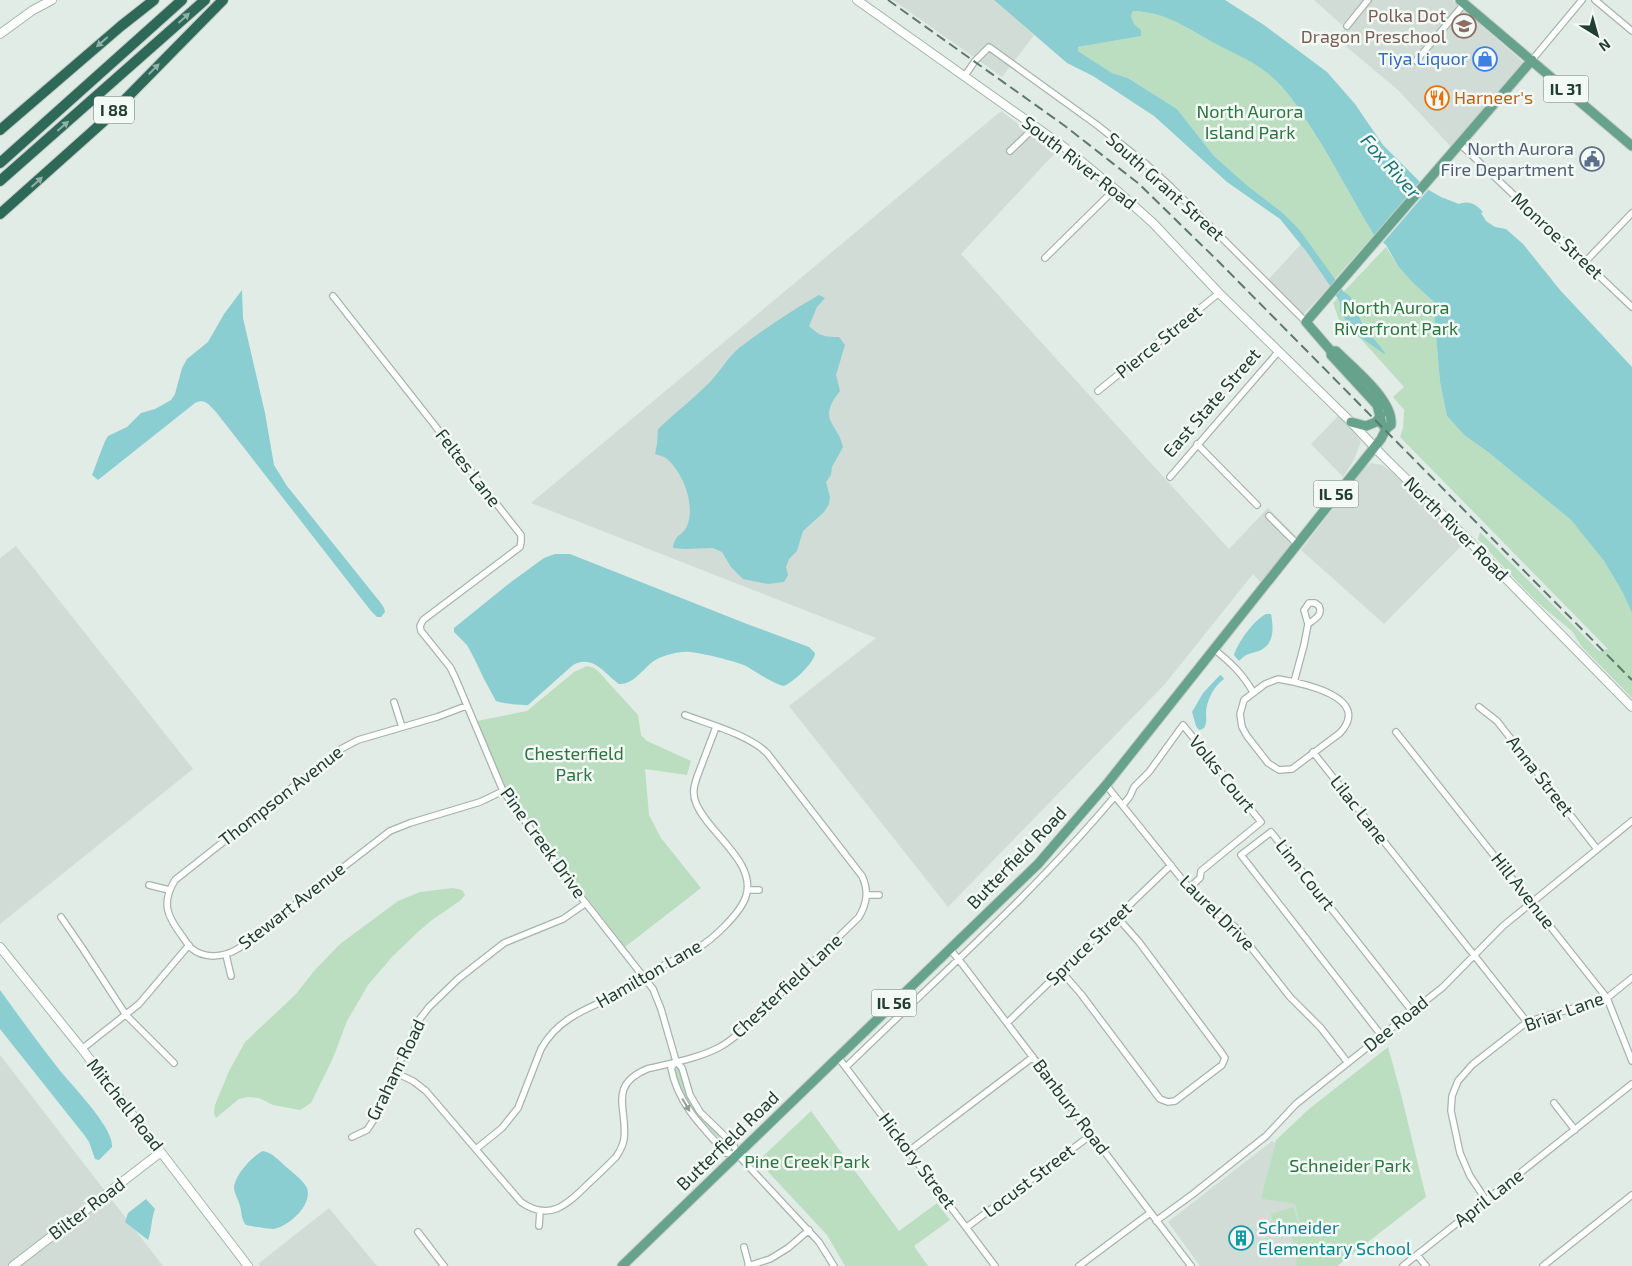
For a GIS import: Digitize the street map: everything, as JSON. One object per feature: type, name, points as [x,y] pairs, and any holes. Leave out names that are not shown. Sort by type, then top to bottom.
[{"type":"highway","points":[[0,130],[154,0]]},
{"type":"highway","name":"I 88","points":[[0,163],[182,0]]},
{"type":"highway","name":"I 88","points":[[0,182],[204,0]]},
{"type":"highway","name":"I 88","points":[[0,214],[103,122],[223,0]]},
{"type":"main road","points":[[0,34],[33,10],[52,0]]},
{"type":"main road","name":"South River Road","points":[[857,0],[1070,152],[1115,189],[1152,223],[1219,293],[1279,351]]},
{"type":"main road","name":"IL 31","points":[[1462,2],[1632,146]]},
{"type":"main road","points":[[1331,350],[1331,356],[1377,405],[1382,424],[1386,429],[1391,425],[1392,418],[1385,402],[1336,351],[1331,350],[1306,322],[1532,60]]},
{"type":"main road","name":"North River Road","points":[[1279,351],[1632,707]]},
{"type":"main road","points":[[1350,422],[1366,426],[1376,422],[1381,415]]},
{"type":"main road","name":"Butterfield Road","points":[[622,1266],[1038,864],[1106,785],[1381,439],[1386,429]]},
{"type":"main road","name":"Mitchell Road","points":[[0,947],[82,1049],[248,1266]]},
{"type":"main road","name":"Bilter Road","points":[[13,1266],[161,1152]]},
{"type":"street","points":[[1347,26],[1368,0]]},
{"type":"street","points":[[1532,60],[1582,0]]},
{"type":"street","points":[[1596,0],[1632,30]]},
{"type":"street","points":[[1416,61],[1462,2]]},
{"type":"street","name":"South Grant Street","points":[[964,77],[975,61],[989,47],[1097,125],[1151,169],[1306,322]]},
{"type":"street","points":[[1010,151],[1035,127]]},
{"type":"street","name":"Monroe Street","points":[[1460,144],[1632,307]]},
{"type":"street","points":[[1045,258],[1115,189]]},
{"type":"street","points":[[1585,262],[1632,213]]},
{"type":"street","name":"Pierce Street","points":[[1098,391],[1219,293]]},
{"type":"street","name":"Feltes Lane","points":[[333,296],[521,534],[520,547],[423,620]]},
{"type":"street","name":"East State Street","points":[[1170,477],[1279,351]]},
{"type":"street","points":[[1197,444],[1257,505]]},
{"type":"street","points":[[1269,516],[1297,544]]},
{"type":"street","name":"Pine Creek Drive","points":[[423,620],[420,626],[421,631],[450,667],[503,791],[564,875],[653,990],[661,1009],[676,1061],[682,1068],[695,1104],[707,1119],[734,1144],[738,1154],[809,1230],[834,1266]]},
{"type":"street","points":[[1294,682],[1308,624]]},
{"type":"street","points":[[1214,649],[1234,666],[1253,692]]},
{"type":"street","points":[[1278,679],[1294,682],[1328,692],[1345,705],[1349,713],[1346,726],[1340,733],[1292,769],[1279,770],[1268,763],[1247,736],[1242,726],[1240,714],[1244,700],[1265,684],[1278,679]]},
{"type":"street","points":[[394,702],[402,727]]},
{"type":"street","name":"Thompson Avenue","points":[[168,890],[184,871],[341,749],[358,740],[437,717],[466,706]]},
{"type":"street","name":"Anna Street","points":[[1479,707],[1497,721],[1597,849]]},
{"type":"street","points":[[685,715],[745,738],[755,743],[767,753],[862,876],[867,888],[867,895],[879,895]]},
{"type":"street","name":"Volks Court","points":[[1123,805],[1134,787],[1150,772],[1183,725],[1261,822],[1201,871],[1200,878],[1189,888]]},
{"type":"street","points":[[716,727],[694,785],[694,798],[704,817],[744,869],[748,890],[759,890]]},
{"type":"street","name":"Hill Avenue","points":[[1396,732],[1607,998],[1632,1061]]},
{"type":"street","name":"Lilac Lane","points":[[1313,752],[1527,1022]]},
{"type":"street","name":"Laurel Drive","points":[[1106,785],[1189,888],[1235,927],[1290,997],[1321,1028],[1348,1063]]},
{"type":"street","name":"Stewart Avenue","points":[[189,945],[192,949],[206,955],[226,955],[239,948],[390,831],[480,802],[503,791]]},
{"type":"street","points":[[846,1067],[1051,868],[1115,796]]},
{"type":"street","name":"Dee Road","points":[[1156,1221],[1266,1136],[1296,1104],[1443,987],[1503,926],[1632,821]]},
{"type":"street","name":"Linn Court","points":[[1381,1035],[1240,855],[1271,832],[1412,1011]]},
{"type":"street","name":"Spruce Street","points":[[1007,1023],[1171,865]]},
{"type":"street","points":[[82,1049],[126,1015],[147,995],[189,945],[169,916],[167,908],[168,890],[149,885]]},
{"type":"street","name":"Hamilton Lane","points":[[476,1149],[502,1128],[518,1108],[541,1049],[551,1033],[562,1022],[629,989],[661,967],[706,942],[737,912],[748,890]]},
{"type":"street","name":"Chesterfield Lane","points":[[540,1211],[554,1210],[567,1204],[616,1157],[624,1140],[621,1098],[630,1081],[640,1072],[720,1047],[744,1030],[859,917],[864,909],[867,895]]},
{"type":"street","name":"Graham Road","points":[[352,1137],[366,1130],[374,1121],[423,1014],[458,979],[504,943],[563,919],[586,903]]},
{"type":"street","points":[[61,917],[126,1015],[174,1063]]},
{"type":"street","points":[[1061,972],[1081,994],[1158,1096],[1164,1101],[1179,1099],[1222,1065],[1225,1058],[1221,1052],[1139,942],[1117,917]]},
{"type":"street","name":"Banbury Road","points":[[950,949],[1191,1266]]},
{"type":"street","points":[[226,955],[232,976]]},
{"type":"street","name":"Briar Lane","points":[[1486,1200],[1470,1176],[1460,1153],[1451,1111],[1452,1096],[1458,1081],[1472,1065],[1527,1022],[1607,998],[1632,978]]},
{"type":"street","name":"Hickory Street","points":[[838,1057],[995,1266]]},
{"type":"street","points":[[909,1151],[1033,1057]]},
{"type":"street","name":"Pine Creek Drive","points":[[676,1061],[671,1068],[674,1080],[692,1116],[726,1153],[738,1154]]},
{"type":"street","points":[[396,1072],[426,1091],[521,1202],[540,1211],[538,1226]]},
{"type":"street","name":"April Lane","points":[[1403,1266],[1632,1084]]},
{"type":"street","points":[[1554,1102],[1575,1130]]},
{"type":"street","name":"Locust Street","points":[[967,1228],[1091,1135]]},
{"type":"street","points":[[1543,1266],[1632,1195]]},
{"type":"street","points":[[1079,1266],[1150,1213]]},
{"type":"street","points":[[744,1247],[749,1266],[770,1259],[788,1248],[809,1230]]},
{"type":"street","points":[[418,1232],[444,1266]]},
{"type":"street","points":[[1417,1255],[1426,1266]]},
{"type":"shaded area","points":[[893,0],[994,0],[1034,35],[1002,77]]},
{"type":"shaded area","points":[[1314,0],[1363,0],[1342,25]]},
{"type":"shaded area","points":[[1371,0],[1452,0],[1523,62],[1453,149],[1398,90],[1336,38]]},
{"type":"shaded area","points":[[1001,111],[1056,152],[961,254],[1229,549],[1268,508],[1297,537],[1262,584],[1253,574],[1165,684],[948,907],[789,706],[876,638],[531,503]]},
{"type":"shaded area","points":[[1301,244],[1330,286],[1302,316],[1268,280]]},
{"type":"shaded area","points":[[1339,415],[1361,441],[1354,460],[1343,477],[1311,444]]},
{"type":"shaded area","points":[[1371,463],[1382,465],[1396,475],[1464,543],[1384,624],[1301,550],[1363,469]]},
{"type":"shaded area","points":[[16,546],[193,769],[0,924],[0,558]]},
{"type":"shaded area","points":[[0,1055],[105,1191],[163,1266],[0,1266]]},
{"type":"shaded area","points":[[1272,1141],[1275,1143],[1262,1199],[1295,1204],[1300,1226],[1297,1266],[1200,1266],[1168,1222]]},
{"type":"shaded area","points":[[329,1208],[377,1266],[260,1266],[258,1264]]},
{"type":"green space","name":"North Aurora Island Park","points":[[1133,11],[1165,17],[1247,59],[1267,73],[1300,111],[1374,235],[1334,280],[1299,229],[1283,213],[1249,187],[1214,156],[1177,109],[1128,78],[1112,73],[1078,51],[1078,47],[1140,36],[1141,30],[1134,24],[1131,16]]},
{"type":"green space","name":"North Aurora Riverfront Park","points":[[1386,247],[1398,266],[1433,301],[1440,382],[1447,416],[1464,435],[1488,452],[1571,520],[1604,561],[1623,593],[1632,613],[1632,698],[1582,647],[1572,631],[1538,603],[1496,559],[1478,539],[1480,532],[1599,651],[1608,649],[1400,437],[1405,411],[1393,397],[1404,387],[1360,338],[1351,332],[1344,334],[1333,303]]},
{"type":"green space","name":"Chesterfield Park","points":[[587,666],[598,671],[638,715],[641,735],[647,741],[691,761],[687,775],[645,769],[649,815],[661,838],[701,888],[625,947],[514,803],[505,787],[477,721],[527,711],[574,672]]},
{"type":"green space","points":[[453,888],[462,890],[465,895],[461,900],[419,931],[392,957],[368,985],[347,1021],[333,1058],[311,1103],[300,1110],[273,1105],[259,1098],[248,1097],[239,1099],[216,1118],[214,1114],[215,1105],[229,1071],[245,1042],[296,994],[314,971],[340,944],[398,901],[420,892]]},
{"type":"green space","name":"Schneider Park","points":[[1388,1047],[1426,1197],[1337,1266],[1297,1266],[1291,1230],[1300,1226],[1295,1204],[1261,1199],[1276,1140],[1309,1109]]},
{"type":"green space","points":[[676,1066],[679,1067],[687,1091],[697,1109],[727,1143],[729,1148],[694,1114],[679,1089],[674,1069]]},
{"type":"green space","name":"Pine Creek Park","points":[[811,1111],[899,1231],[937,1203],[950,1220],[914,1246],[928,1266],[845,1266],[827,1235],[758,1161]]},
{"type":"green space","points":[[1293,1207],[1299,1225],[1276,1232],[1271,1214]]},
{"type":"water","name":"Fox River","points":[[994,0],[1225,0],[1264,25],[1327,72],[1355,104],[1383,145],[1427,189],[1459,204],[1466,202],[1475,205],[1483,212],[1481,213],[1486,221],[1495,227],[1506,229],[1523,244],[1560,290],[1632,367],[1632,613],[1623,593],[1604,561],[1571,520],[1488,452],[1464,435],[1447,416],[1440,382],[1433,301],[1412,282],[1398,266],[1386,245],[1374,235],[1310,126],[1291,98],[1274,79],[1253,63],[1181,24],[1144,12],[1133,11],[1131,16],[1134,24],[1141,30],[1141,36],[1078,47],[1078,51],[1112,73],[1128,78],[1177,109],[1214,156],[1249,187],[1283,213],[1299,229],[1344,292],[1351,298],[1363,325],[1384,354],[1352,331],[1340,311],[1340,302],[1330,286],[1306,251],[1280,219],[1227,182],[1154,116],[1093,76],[1067,63]]},
{"type":"water","points":[[242,290],[243,318],[265,413],[274,465],[287,486],[380,602],[385,612],[381,617],[377,617],[371,611],[216,412],[202,401],[195,403],[98,480],[92,475],[108,436],[127,427],[141,413],[155,409],[171,400],[175,394],[182,368],[187,359],[208,342],[224,314]]},
{"type":"water","points":[[819,295],[825,298],[817,307],[809,326],[822,335],[839,337],[845,345],[836,375],[840,391],[833,401],[829,415],[843,447],[826,482],[830,497],[829,504],[824,512],[803,531],[797,551],[789,559],[786,567],[788,575],[784,582],[768,584],[743,579],[731,567],[722,552],[713,548],[673,548],[675,540],[687,526],[690,508],[689,499],[682,480],[672,464],[666,458],[655,454],[658,429],[709,383],[739,348],[778,320]]},
{"type":"water","points":[[555,554],[570,554],[809,647],[815,653],[814,657],[802,672],[783,686],[741,664],[690,652],[682,652],[657,659],[630,682],[625,684],[619,684],[593,664],[580,662],[573,665],[528,705],[496,701],[467,645],[454,632],[454,628],[511,582],[544,558]]},
{"type":"water","points":[[1266,614],[1271,614],[1273,627],[1272,637],[1268,645],[1263,649],[1246,655],[1239,661],[1234,655],[1239,644],[1252,626]]},
{"type":"water","points":[[1221,675],[1224,679],[1211,694],[1207,704],[1206,724],[1199,730],[1192,712],[1203,693]]},
{"type":"water","points":[[0,990],[43,1049],[106,1128],[112,1147],[99,1160],[95,1159],[85,1136],[0,1029]]},
{"type":"water","points":[[263,1151],[275,1157],[300,1179],[307,1188],[308,1195],[303,1208],[292,1220],[273,1229],[246,1225],[244,1223],[234,1190],[237,1177],[245,1166]]},
{"type":"water","points":[[146,1199],[155,1209],[148,1240],[125,1222],[128,1213]]},
{"type":"pier","points":[[1421,180],[1430,188],[1381,245],[1373,237]]},
{"type":"railway","points":[[888,0],[1065,126],[1138,183],[1218,261],[1632,680]]},
{"type":"place","name":"Polka Dot Dragon Preschool","points":[[1464,26]]},
{"type":"place","name":"Tiya Liquor","points":[[1485,59]]},
{"type":"place","name":"Harneer's","points":[[1437,98]]},
{"type":"place","name":"North Aurora Fire Department","points":[[1592,159]]},
{"type":"place","name":"Schneider Elementary School","points":[[1241,1238]]}]
